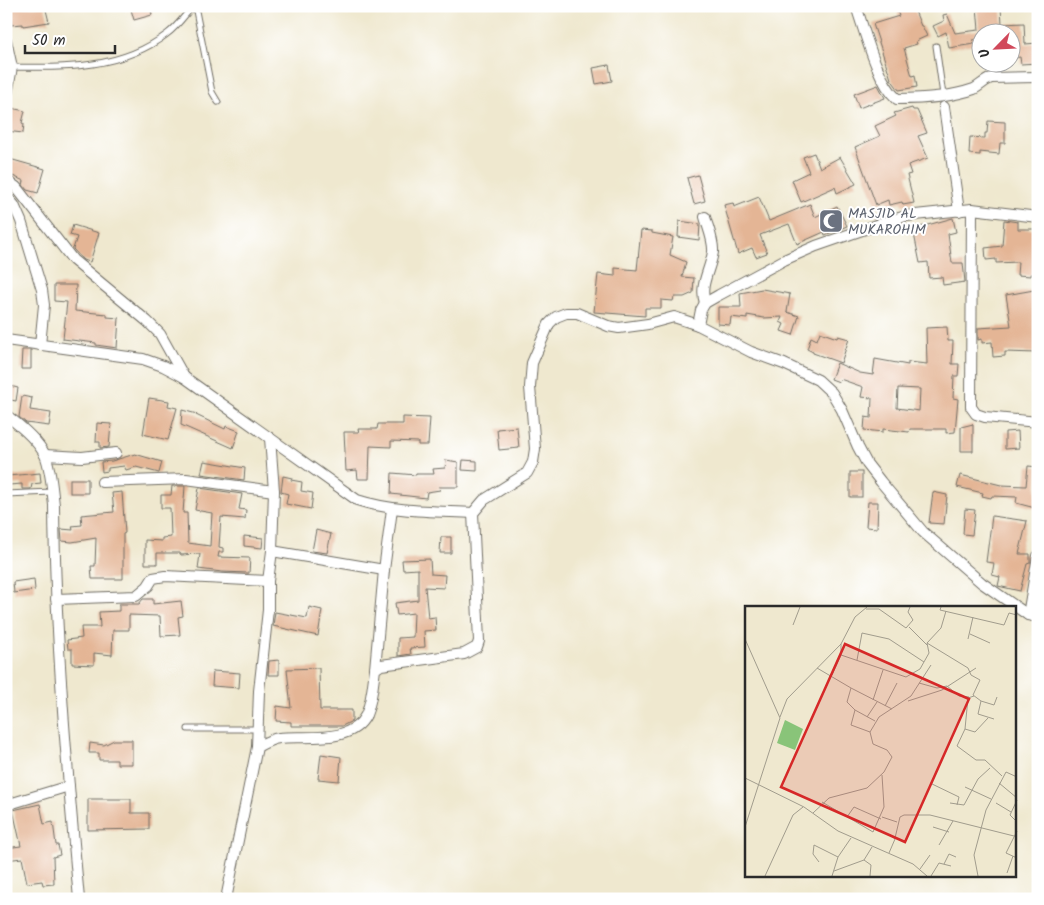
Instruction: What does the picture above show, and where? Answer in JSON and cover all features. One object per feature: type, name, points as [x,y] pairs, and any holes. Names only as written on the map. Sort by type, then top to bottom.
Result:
[{"type":"street","points":[[856,6],[877,65],[893,95],[898,99],[943,95],[972,89],[991,78],[1038,77]]},
{"type":"street","points":[[6,40],[12,67],[6,100]]},
{"type":"street","points":[[944,107],[959,211]]},
{"type":"street","points":[[6,180],[16,187],[73,260],[160,334],[184,377]]},
{"type":"street","points":[[6,196],[14,205],[21,220],[42,290],[44,305],[40,345]]},
{"type":"street","points":[[972,209],[971,407],[976,414],[985,417],[1038,422]]},
{"type":"street","points":[[698,326],[701,310],[705,303],[784,260],[816,246],[888,221],[906,216],[972,209],[1038,217]]},
{"type":"street","points":[[705,217],[713,250],[702,294],[705,303]]},
{"type":"street","points":[[375,669],[387,663],[464,654],[477,647],[479,641],[473,513],[484,500],[527,473],[533,462],[535,449],[530,387],[532,363],[549,324],[556,317],[566,313],[578,313],[608,326],[619,328],[648,324],[674,317],[818,380],[832,394],[842,410],[867,464],[923,532],[982,583],[1033,616],[1038,556]]},
{"type":"street","points":[[6,340],[143,359],[163,366],[184,377],[357,500],[392,509],[473,513]]},
{"type":"street","points":[[6,415],[28,434],[45,455],[54,505],[56,599],[79,899]]},
{"type":"street","points":[[226,899],[257,747],[259,691],[272,551],[274,491],[270,438]]},
{"type":"street","points":[[45,455],[82,457],[116,453]]},
{"type":"street","points":[[102,482],[186,478],[274,491]]},
{"type":"street","points":[[257,747],[278,738],[337,736],[359,724],[365,716],[375,669],[384,570],[392,509]]},
{"type":"street","points":[[272,551],[384,570]]},
{"type":"street","points":[[56,599],[136,596],[148,586],[153,578],[165,576],[268,581]]},
{"type":"street","points":[[6,805],[69,786]]},
{"type":"lane","points":[[12,67],[66,68],[95,65],[120,58],[143,49],[167,34],[194,6]]},
{"type":"lane","points":[[194,6],[212,92],[218,102]]},
{"type":"lane","points":[[936,46],[943,95]]},
{"type":"lane","points":[[6,494],[52,492]]},
{"type":"lane","points":[[188,729],[258,729]]},
{"type":"building","points":[[45,6],[49,22],[23,26],[23,24],[11,25],[10,7]]},
{"type":"building","points":[[130,6],[150,6],[152,15],[134,20]]},
{"type":"building","points":[[895,6],[913,6],[927,36],[916,41],[917,44],[904,48],[912,76],[915,75],[917,87],[899,90],[891,79],[873,24],[899,16]]},
{"type":"building","points":[[977,7],[1001,7],[1002,22],[978,22]]},
{"type":"building","points":[[947,14],[955,33],[972,31],[972,44],[949,48],[946,32],[938,36],[933,26],[944,21],[943,15]]},
{"type":"building","points":[[1022,23],[1024,23],[1025,44],[1038,43],[1038,63],[1022,64]]},
{"type":"building","points":[[609,65],[612,81],[596,84],[593,68]]},
{"type":"building","points":[[878,85],[885,98],[859,108],[854,94]]},
{"type":"building","points":[[11,108],[25,111],[22,123],[24,124],[23,133],[6,131],[6,121],[8,121]]},
{"type":"building","points":[[912,108],[917,110],[927,133],[918,136],[928,158],[908,165],[911,174],[907,175],[914,203],[903,205],[902,202],[889,205],[888,200],[876,205],[855,147],[880,136],[875,126],[896,116],[894,113]]},
{"type":"building","points":[[988,121],[1005,122],[1005,143],[1000,143],[999,154],[980,152],[980,155],[969,154],[970,137],[985,138]]},
{"type":"building","points":[[814,153],[820,168],[840,157],[856,184],[837,193],[835,187],[801,202],[792,180],[809,172],[803,157]]},
{"type":"building","points":[[6,158],[45,169],[38,193],[27,190],[23,185],[24,181],[6,173]]},
{"type":"building","points":[[698,175],[705,201],[694,204],[687,178]]},
{"type":"building","points":[[759,197],[769,221],[810,204],[815,217],[837,206],[847,226],[825,235],[824,232],[797,244],[789,224],[760,235],[767,253],[756,257],[752,248],[738,254],[724,205],[733,203],[734,207]]},
{"type":"building","points":[[953,218],[956,232],[948,234],[952,263],[963,263],[965,282],[943,285],[942,277],[929,278],[928,262],[920,263],[913,229]]},
{"type":"building","points":[[1004,220],[1018,222],[1018,229],[1037,229],[1038,274],[1030,274],[1031,276],[1017,275],[1018,262],[996,263],[996,259],[986,260],[985,248],[1002,246]]},
{"type":"building","points":[[679,221],[700,224],[699,240],[678,237]]},
{"type":"building","points":[[73,225],[99,233],[90,262],[83,260],[73,249],[77,237],[70,235]]},
{"type":"building","points":[[641,230],[673,237],[670,255],[686,262],[682,277],[694,278],[693,293],[684,297],[674,297],[673,301],[661,300],[661,308],[645,308],[645,316],[594,312],[598,274],[615,276],[615,268],[637,270]]},
{"type":"building","points":[[54,285],[76,285],[75,311],[107,314],[107,317],[119,318],[117,348],[63,339],[67,302],[54,301]]},
{"type":"building","points":[[762,289],[790,294],[787,312],[799,316],[793,335],[781,331],[784,324],[780,322],[782,317],[764,318],[747,315],[747,319],[731,317],[730,325],[718,324],[718,307],[741,307],[740,293]]},
{"type":"building","points":[[1034,290],[1038,308],[1037,353],[1005,352],[1005,356],[993,357],[992,342],[982,343],[982,339],[978,340],[978,328],[1011,326],[1006,295]]},
{"type":"building","points":[[947,327],[948,341],[953,341],[952,364],[959,364],[958,376],[954,376],[953,398],[958,399],[955,432],[946,433],[946,429],[910,429],[909,432],[883,429],[883,432],[864,430],[865,417],[871,418],[872,398],[861,397],[863,387],[840,379],[839,382],[831,379],[837,363],[860,373],[873,375],[875,359],[908,365],[908,362],[927,364],[926,328]],"holes":[[[898,388],[920,389],[919,411],[897,408]]]},
{"type":"building","points":[[820,332],[837,338],[838,336],[849,339],[841,363],[807,349],[811,337],[817,340]]},
{"type":"building","points":[[22,350],[31,350],[31,369],[21,369]]},
{"type":"building","points":[[6,385],[18,388],[16,401],[6,399]]},
{"type":"building","points":[[22,396],[32,398],[30,410],[51,413],[49,426],[26,423],[19,417]]},
{"type":"building","points":[[149,398],[169,401],[168,406],[177,408],[168,440],[143,434]]},
{"type":"building","points":[[182,410],[197,414],[225,429],[226,426],[239,431],[233,448],[181,425]]},
{"type":"building","points":[[403,417],[430,418],[428,445],[418,445],[418,442],[391,441],[391,447],[370,446],[369,479],[358,479],[357,470],[346,471],[344,432],[359,432],[358,429],[377,429],[378,424],[403,424]]},
{"type":"building","points":[[97,423],[111,424],[109,447],[100,448],[100,442],[96,442]]},
{"type":"building","points":[[973,424],[973,451],[961,451],[961,427]]},
{"type":"building","points":[[517,427],[519,448],[499,450],[497,429]]},
{"type":"building","points":[[1018,431],[1019,448],[1005,449],[1005,432]]},
{"type":"building","points":[[135,454],[162,462],[159,473],[136,467],[126,470],[124,466],[108,468],[108,471],[102,472],[101,462],[112,461]]},
{"type":"building","points":[[446,460],[458,462],[458,487],[439,487],[440,490],[427,492],[426,498],[391,494],[392,473],[434,474],[433,469],[445,468]]},
{"type":"building","points":[[463,460],[477,461],[477,471],[462,470]]},
{"type":"building","points":[[204,461],[245,468],[244,480],[201,474]]},
{"type":"building","points":[[1028,466],[1038,467],[1035,508],[1016,503],[1017,497],[992,496],[991,498],[982,496],[983,493],[957,487],[960,475],[1001,485],[1026,486]]},
{"type":"building","points":[[850,472],[862,472],[862,497],[850,497]]},
{"type":"building","points":[[40,473],[41,483],[32,484],[31,489],[22,489],[22,484],[9,485],[8,476]]},
{"type":"building","points":[[283,476],[302,482],[301,491],[313,493],[311,509],[286,504],[288,494],[281,492]]},
{"type":"building","points":[[70,479],[88,479],[88,493],[70,493]]},
{"type":"building","points":[[172,486],[185,486],[183,513],[187,513],[188,543],[210,546],[212,513],[195,510],[199,488],[242,494],[239,509],[246,510],[245,519],[221,517],[219,547],[223,548],[223,552],[219,552],[218,557],[250,558],[249,573],[198,569],[200,554],[157,553],[157,564],[145,564],[145,540],[162,541],[162,538],[171,537],[170,508],[161,508],[161,495],[171,495]]},
{"type":"building","points":[[122,492],[125,533],[123,534],[123,579],[92,579],[91,566],[95,566],[96,538],[72,542],[62,541],[61,529],[73,530],[72,526],[82,525],[81,515],[114,512],[112,493]]},
{"type":"building","points":[[933,492],[947,495],[944,524],[929,523]]},
{"type":"building","points":[[868,502],[878,502],[877,528],[866,527]]},
{"type":"building","points":[[965,509],[975,510],[972,535],[963,534]]},
{"type":"building","points":[[992,516],[1027,521],[1019,554],[1030,554],[1030,563],[1027,564],[1020,591],[998,586],[1000,577],[992,575],[994,563],[986,562]]},
{"type":"building","points":[[316,530],[331,534],[327,553],[312,551]]},
{"type":"building","points":[[244,536],[263,538],[262,548],[244,546]]},
{"type":"building","points":[[441,537],[451,537],[451,553],[440,553]]},
{"type":"building","points":[[430,559],[431,574],[445,575],[444,588],[425,587],[428,618],[435,617],[436,630],[424,631],[425,647],[410,648],[411,654],[398,656],[398,638],[413,637],[414,613],[397,615],[395,603],[418,600],[418,569],[403,570],[402,560]]},
{"type":"building","points":[[34,579],[35,590],[14,593],[13,582]]},
{"type":"building","points":[[143,599],[153,599],[153,604],[181,601],[183,616],[178,617],[180,635],[161,636],[160,616],[129,615],[129,630],[113,630],[112,655],[94,653],[94,665],[72,664],[72,649],[68,649],[67,640],[82,638],[81,627],[100,627],[99,612],[119,611],[119,604],[139,604]]},
{"type":"building","points":[[309,607],[322,610],[318,636],[273,626],[275,612],[307,618]]},
{"type":"building","points":[[279,660],[279,675],[268,675],[269,661]]},
{"type":"building","points":[[319,668],[320,710],[352,710],[352,721],[342,726],[291,726],[291,722],[276,721],[277,706],[291,708],[287,669]]},
{"type":"building","points":[[213,671],[240,673],[239,688],[212,686]]},
{"type":"building","points":[[114,740],[132,740],[132,764],[117,764],[117,760],[99,760],[99,753],[89,753],[90,743],[104,745]]},
{"type":"building","points":[[321,754],[341,757],[339,781],[318,779]]},
{"type":"building","points":[[88,799],[131,799],[131,813],[149,813],[149,829],[88,830]]},
{"type":"building","points":[[40,804],[44,824],[53,822],[56,845],[58,845],[60,855],[53,857],[54,884],[43,885],[42,881],[27,883],[22,858],[6,860],[6,848],[21,846],[13,810]]},
{"type":"place","name":"MASJID AL MUKAROHIM","points":[[831,221]]}]
